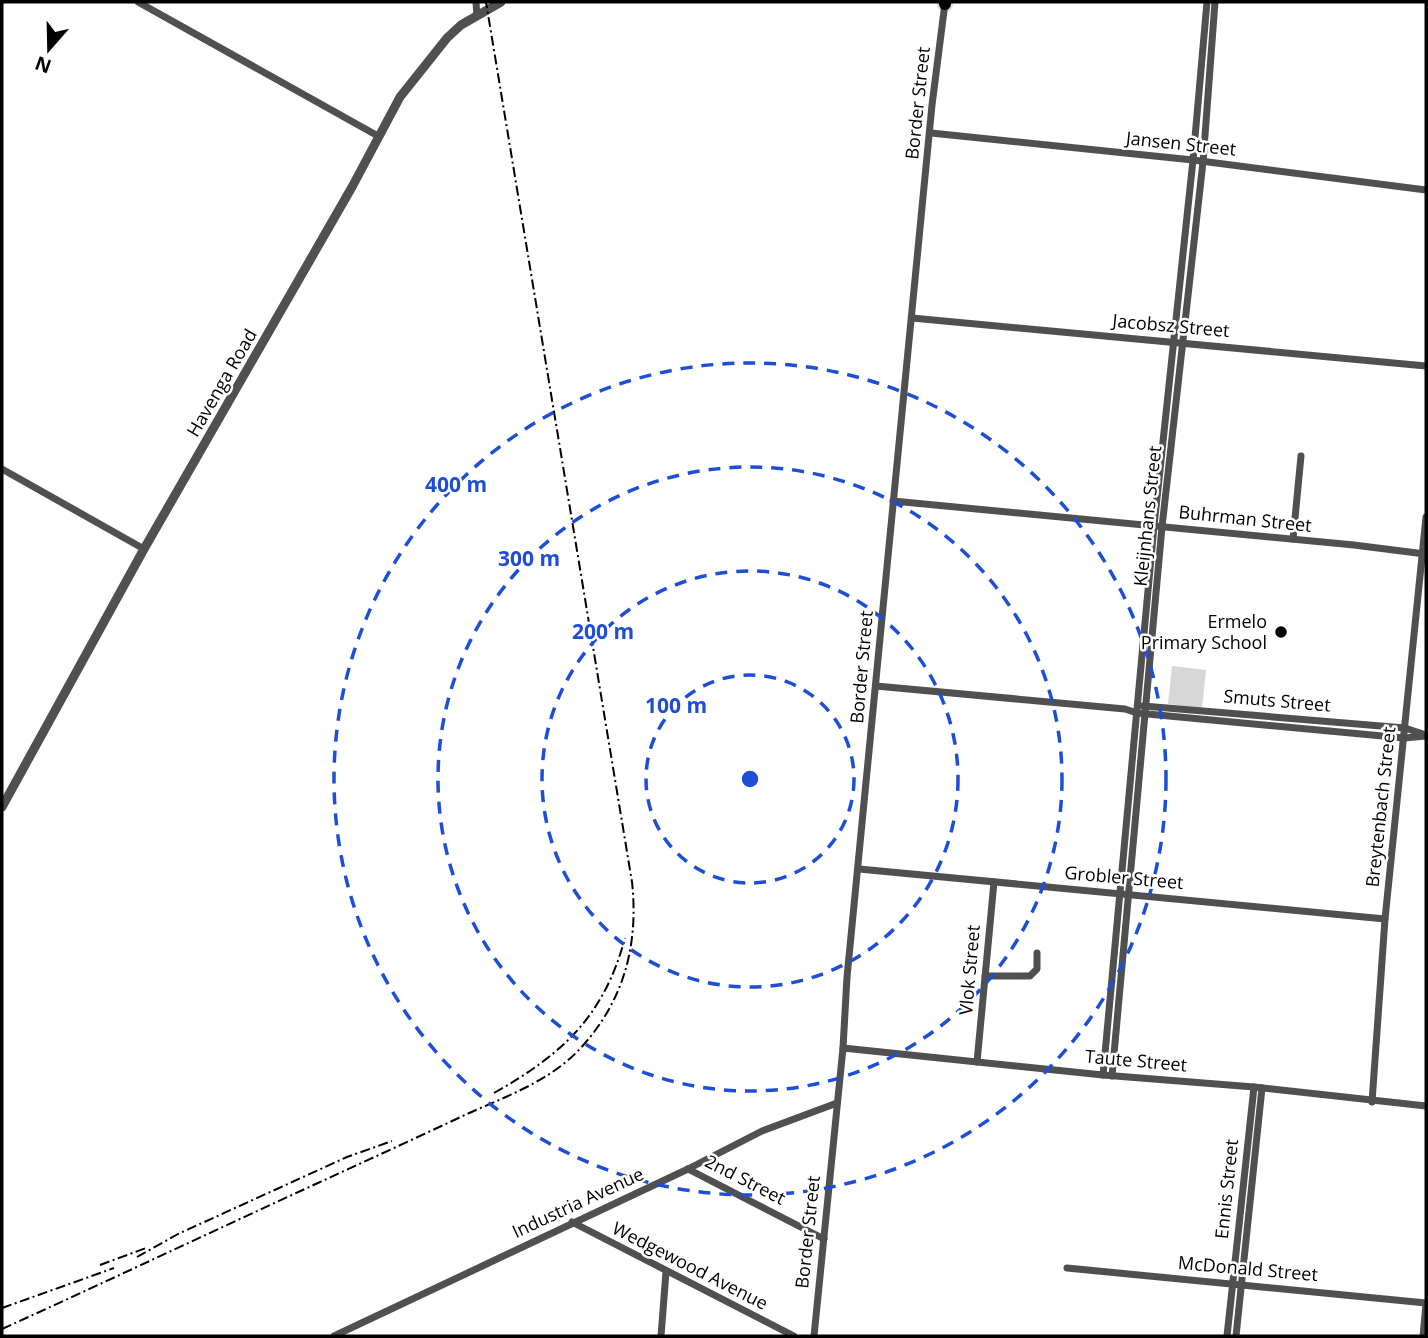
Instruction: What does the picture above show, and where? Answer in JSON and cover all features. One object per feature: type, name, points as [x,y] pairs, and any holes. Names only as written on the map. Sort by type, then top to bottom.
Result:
[{"type":"street","points":[[138,2],[378,136]]},
{"type":"street","points":[[475,2],[477,16]]},
{"type":"street","name":"Havenga Road","points":[[2,807],[144,549],[352,187],[400,97],[437,48],[461,25],[501,2]]},
{"type":"street","name":"Border Street","points":[[814,1336],[893,501],[945,2]]},
{"type":"street","name":"Kleijnhans Street","points":[[1103,1075],[1124,894],[1207,2]]},
{"type":"street","name":"Kleijnhans Street","points":[[1158,526],[1183,343],[1203,162],[1215,2]]},
{"type":"street","name":"Jansen Street","points":[[931,133],[1193,160],[1426,190]]},
{"type":"street","name":"Jacobsz Street","points":[[912,318],[1426,366]]},
{"type":"street","points":[[1293,539],[1301,456]]},
{"type":"street","points":[[2,469],[144,549]]},
{"type":"street","name":"Buhrman Street","points":[[893,501],[1424,554]]},
{"type":"street","name":"Breytenbach Street","points":[[1372,1101],[1385,919],[1426,517]]},
{"type":"street","name":"Smuts Street","points":[[876,687],[1125,709],[1405,728],[1426,735]]},
{"type":"street","name":"Smuts Street","points":[[1141,710],[1404,738],[1426,735]]},
{"type":"street","name":"Grobler Street","points":[[859,869],[1385,919]]},
{"type":"street","name":"Vlok Street","points":[[976,1062],[993,882]]},
{"type":"street","name":"Kleijnhans Street","points":[[1112,1076],[1124,894]]},
{"type":"street","points":[[985,976],[1030,976],[1037,969],[1037,953]]},
{"type":"street","name":"Taute Street","points":[[843,1048],[1112,1076],[1258,1087],[1426,1107]]},
{"type":"street","name":"Ennis Street","points":[[1227,1336],[1237,1283],[1258,1087]]},
{"type":"street","name":"Industria Avenue","points":[[334,1336],[688,1169],[762,1131],[837,1103]]},
{"type":"street","name":"2nd Street","points":[[688,1169],[824,1239]]},
{"type":"street","name":"Wedgewood Avenue","points":[[572,1222],[794,1336]]},
{"type":"street","name":"McDonald Street","points":[[1068,1268],[1426,1303]]},
{"type":"street","points":[[661,1336],[666,1272]]},
{"type":"street","name":"Ennis Street","points":[[1236,1336],[1237,1283]]},
{"type":"street","points":[[1423,1336],[1426,1303]]},
{"type":"shaded area","points":[[1172,666],[1206,670],[1202,708],[1168,704]]},
{"type":"railway","points":[[2,1329],[539,1080],[565,1063],[593,1034],[606,1014],[624,973],[633,929],[632,882],[486,2]]},
{"type":"railway","points":[[494,1093],[541,1063],[578,1030],[605,990],[625,938]]},
{"type":"railway","points":[[137,1257],[178,1234],[347,1157],[392,1141]]},
{"type":"railway","points":[[100,1265],[146,1248]]},
{"type":"railway","points":[[2,1308],[114,1268]]},
{"type":"place","name":"Ermelo Primary School","points":[[1281,632]]}]
